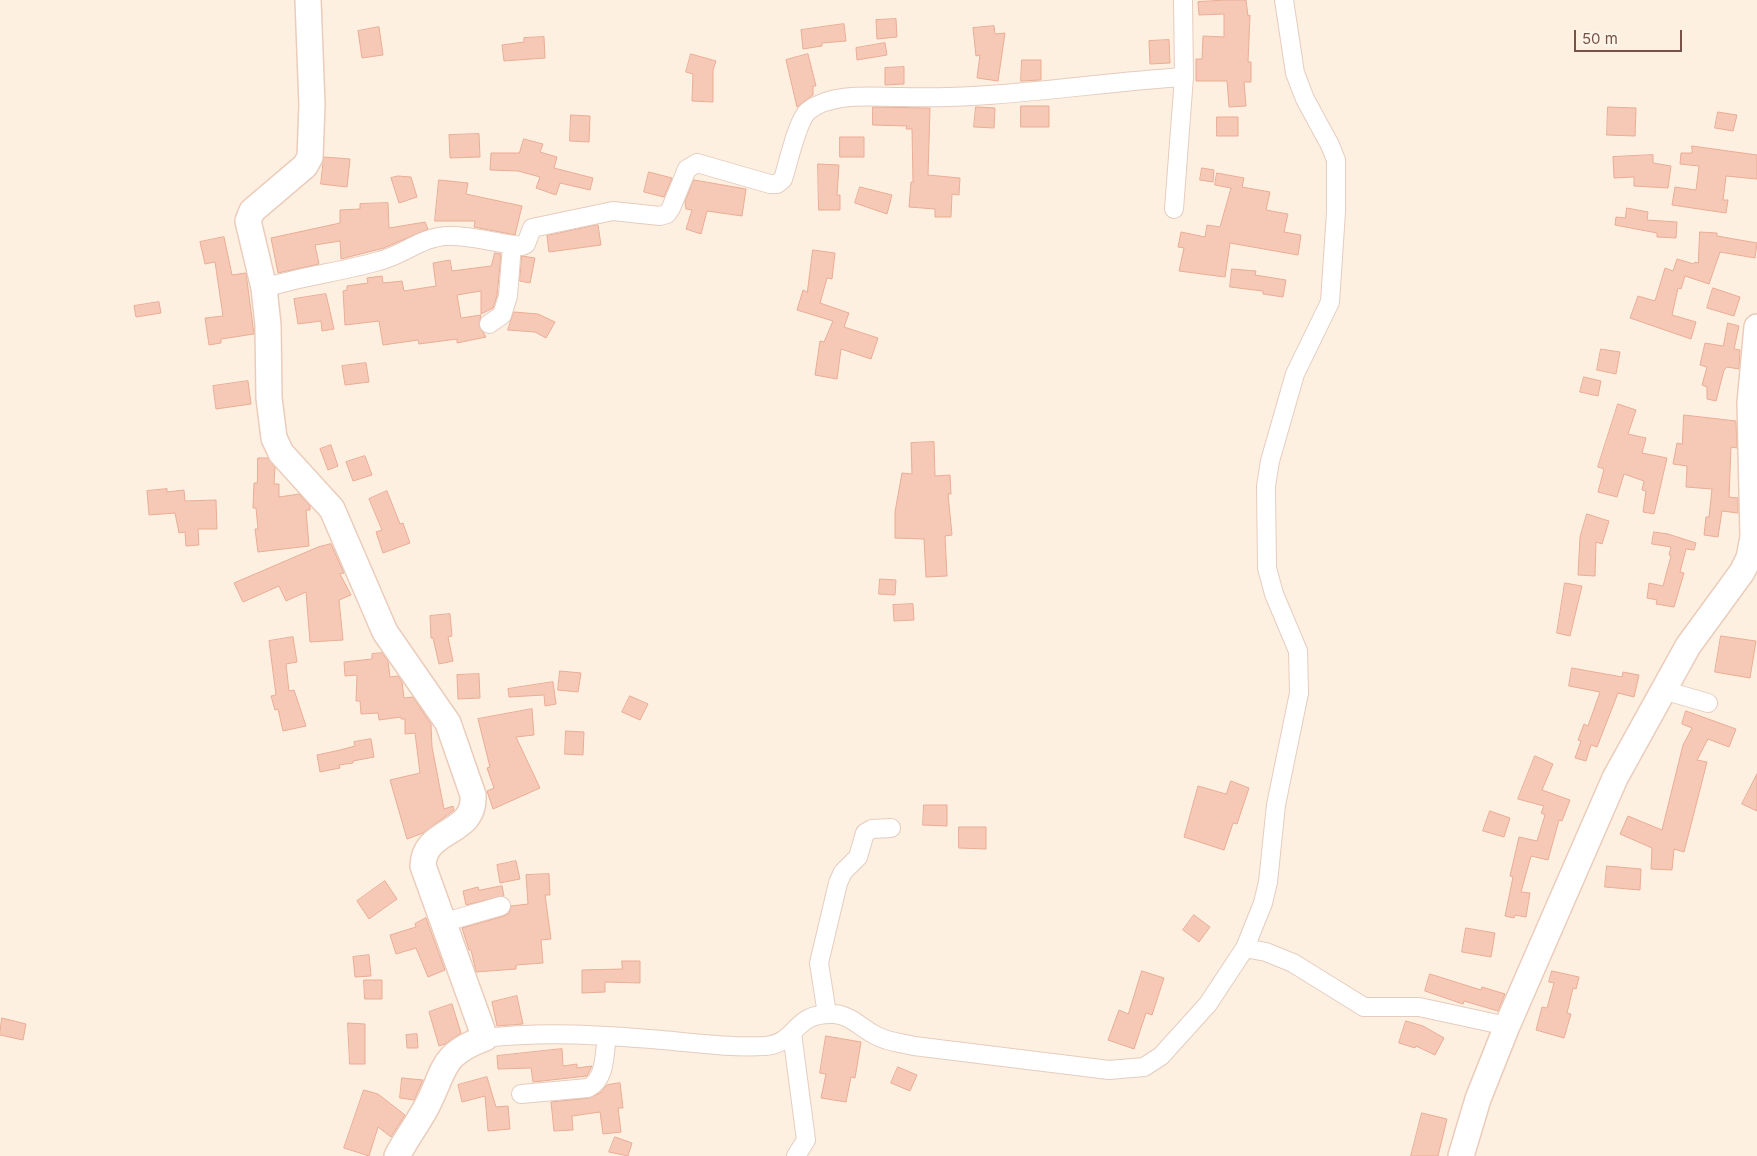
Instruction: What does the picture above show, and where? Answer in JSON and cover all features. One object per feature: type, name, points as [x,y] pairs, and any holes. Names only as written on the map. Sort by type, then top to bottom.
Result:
[{"type":"street","points":[[308,0],[312,105],[310,157],[305,166],[252,211],[248,220],[264,288],[268,324],[271,422],[277,448],[332,509],[347,541],[376,615],[385,632],[442,711],[467,772],[474,795],[471,813],[464,822],[434,842],[425,852],[423,859],[427,880],[445,922],[484,1038]]},
{"type":"street","points":[[1174,209],[1184,77],[1183,0]]},
{"type":"street","points":[[397,1156],[428,1104],[441,1071],[447,1062],[461,1050],[484,1038],[535,1033],[607,1036],[728,1046],[763,1046],[783,1042],[803,1020],[827,1014],[846,1017],[884,1040],[914,1046],[1109,1070],[1130,1070],[1150,1065],[1174,1042],[1208,1004],[1245,948],[1263,903],[1268,882],[1276,804],[1300,693],[1298,651],[1274,594],[1267,568],[1266,486],[1270,462],[1295,374],[1330,302],[1336,212],[1336,160],[1330,144],[1305,99],[1295,73],[1284,0]]},
{"type":"street","points":[[264,288],[310,275],[378,262],[425,240],[446,236],[522,246],[526,244],[532,228],[585,216],[613,211],[660,216],[667,214],[687,168],[697,163],[770,184],[778,184],[783,179],[804,116],[813,109],[842,98],[991,96],[1184,77]]},
{"type":"street","points":[[489,324],[502,315],[508,296],[512,245]]},
{"type":"street","points":[[1461,1156],[1478,1100],[1507,1026],[1615,778],[1688,646],[1729,592],[1749,558],[1753,538],[1750,403],[1757,326]]},
{"type":"street","points":[[1663,690],[1708,703]]},
{"type":"street","points":[[827,1014],[819,963],[838,883],[844,872],[858,857],[865,833],[872,829],[891,828]]},
{"type":"street","points":[[445,922],[501,906]]},
{"type":"street","points":[[1245,948],[1282,958],[1364,1007],[1420,1007],[1507,1026]]},
{"type":"street","points":[[792,1033],[806,1140],[796,1156]]},
{"type":"street","points":[[521,1094],[588,1088],[598,1084],[607,1036]]},
{"type":"building","points":[[1246,0],[1248,16],[1250,15],[1248,62],[1251,62],[1251,82],[1244,82],[1246,106],[1229,107],[1227,81],[1196,81],[1196,59],[1202,59],[1203,36],[1224,37],[1224,14],[1199,15],[1198,2]]},
{"type":"building","points":[[896,19],[897,37],[877,39],[876,20]]},
{"type":"building","points":[[844,24],[846,41],[822,43],[822,46],[803,49],[801,30]]},
{"type":"building","points":[[994,26],[995,34],[1005,33],[998,81],[977,78],[980,55],[976,56],[973,28]]},
{"type":"building","points":[[379,27],[383,55],[362,58],[358,31]]},
{"type":"building","points":[[544,37],[545,58],[504,61],[502,45],[524,42],[524,38]]},
{"type":"building","points":[[1169,40],[1170,63],[1150,64],[1149,41]]},
{"type":"building","points":[[885,43],[887,55],[857,60],[856,48]]},
{"type":"building","points":[[691,54],[716,61],[713,70],[713,102],[692,101],[693,74],[686,72]]},
{"type":"building","points":[[808,54],[816,86],[813,86],[813,95],[797,107],[786,60]]},
{"type":"building","points":[[1022,60],[1041,60],[1041,80],[1021,81]]},
{"type":"building","points":[[904,67],[904,84],[885,85],[885,68]]},
{"type":"building","points":[[1021,106],[1049,106],[1049,127],[1021,127]]},
{"type":"building","points":[[873,107],[930,108],[928,175],[960,178],[959,195],[952,194],[951,217],[935,217],[935,209],[909,207],[911,182],[913,182],[912,129],[906,129],[907,126],[873,125]]},
{"type":"building","points":[[976,107],[995,108],[994,128],[974,127]]},
{"type":"building","points":[[1608,107],[1636,108],[1635,136],[1607,135]]},
{"type":"building","points":[[1718,112],[1737,115],[1733,131],[1715,128]]},
{"type":"building","points":[[571,115],[590,116],[589,142],[570,141]]},
{"type":"building","points":[[1217,117],[1238,117],[1238,136],[1217,136]]},
{"type":"building","points":[[479,134],[480,157],[450,158],[449,135]]},
{"type":"building","points":[[840,137],[864,137],[864,157],[840,157]]},
{"type":"building","points":[[524,139],[543,144],[540,152],[557,157],[554,168],[593,178],[590,190],[560,183],[556,195],[536,188],[540,177],[518,171],[490,170],[491,153],[519,153]]},
{"type":"building","points":[[1692,146],[1757,155],[1757,179],[1726,176],[1723,200],[1728,200],[1726,213],[1672,205],[1675,187],[1696,190],[1699,166],[1680,164],[1681,153],[1692,153]]},
{"type":"building","points":[[1653,155],[1653,163],[1671,166],[1668,188],[1634,186],[1634,177],[1614,178],[1613,157]]},
{"type":"building","points":[[324,157],[350,159],[347,187],[321,184]]},
{"type":"building","points":[[818,164],[839,165],[837,195],[840,195],[840,210],[819,210]]},
{"type":"building","points":[[1202,168],[1214,170],[1213,182],[1200,180]]},
{"type":"building","points":[[649,172],[672,178],[664,197],[644,192]]},
{"type":"building","points":[[1217,173],[1244,178],[1242,187],[1270,192],[1266,210],[1288,214],[1284,232],[1301,235],[1298,255],[1230,243],[1225,277],[1179,271],[1184,248],[1178,247],[1181,232],[1205,237],[1207,225],[1220,227],[1231,188],[1215,185]]},
{"type":"building","points":[[398,176],[411,177],[417,197],[399,203],[391,178]]},
{"type":"building","points":[[439,180],[468,183],[466,194],[522,206],[515,235],[474,227],[475,221],[435,221]]},
{"type":"building","points":[[694,180],[746,189],[742,216],[707,211],[701,234],[686,229],[692,210],[686,209],[685,202]]},
{"type":"building","points":[[860,187],[892,195],[887,214],[855,203]]},
{"type":"building","points":[[388,203],[389,228],[425,222],[428,229],[384,248],[341,259],[340,241],[315,245],[319,264],[278,273],[271,238],[340,223],[340,210],[360,209],[360,204]]},
{"type":"building","points":[[1627,208],[1648,212],[1647,220],[1677,222],[1676,238],[1657,237],[1657,233],[1615,225],[1616,217],[1625,218]]},
{"type":"building","points":[[598,225],[601,245],[549,252],[547,236]]},
{"type":"building","points":[[1700,232],[1717,233],[1717,236],[1757,243],[1755,258],[1720,252],[1709,284],[1685,276],[1681,289],[1678,288],[1672,315],[1696,322],[1691,339],[1630,318],[1638,296],[1655,301],[1665,268],[1673,271],[1677,259],[1694,264],[1695,262],[1698,263]]},
{"type":"building","points":[[224,237],[232,275],[246,273],[254,334],[221,339],[221,343],[209,345],[205,318],[223,316],[215,262],[205,264],[200,242]]},
{"type":"building","points":[[813,250],[835,253],[832,279],[827,278],[820,303],[849,313],[844,327],[878,338],[871,359],[841,349],[837,379],[815,375],[820,341],[824,342],[833,321],[797,310],[803,290],[807,292]]},
{"type":"building","points":[[495,253],[501,254],[497,296],[493,308],[481,314],[481,291],[457,295],[461,318],[481,315],[479,325],[486,337],[457,343],[457,339],[419,344],[418,340],[383,345],[379,321],[345,325],[343,291],[347,290],[347,286],[368,283],[367,278],[382,276],[383,283],[402,281],[404,291],[436,286],[433,263],[450,260],[452,271],[491,266]]},
{"type":"building","points":[[522,256],[535,258],[530,283],[520,281]]},
{"type":"building","points":[[1232,269],[1256,271],[1255,275],[1286,280],[1283,297],[1263,294],[1263,291],[1230,287]]},
{"type":"building","points":[[1713,288],[1740,297],[1734,316],[1707,308]]},
{"type":"building","points":[[326,294],[334,329],[322,331],[321,321],[298,324],[294,299]]},
{"type":"building","points":[[159,302],[161,313],[136,317],[134,306]]},
{"type":"building","points":[[514,312],[538,314],[555,322],[546,338],[535,332],[508,330]]},
{"type":"building","points":[[1728,323],[1739,326],[1734,349],[1740,350],[1739,369],[1727,367],[1724,370],[1716,401],[1707,399],[1707,387],[1702,385],[1707,367],[1700,365],[1705,343],[1723,346]]},
{"type":"building","points":[[1601,349],[1620,352],[1616,374],[1597,370]]},
{"type":"building","points":[[366,363],[369,382],[345,385],[342,366]]},
{"type":"building","points":[[1584,377],[1601,381],[1598,396],[1580,392]]},
{"type":"building","points":[[248,381],[251,404],[216,409],[213,386]]},
{"type":"building","points":[[1618,404],[1636,410],[1628,434],[1646,438],[1642,453],[1667,458],[1654,514],[1643,512],[1646,491],[1642,490],[1644,481],[1624,474],[1617,497],[1598,492],[1604,469],[1598,467]]},
{"type":"building","points":[[1684,415],[1736,421],[1737,448],[1731,447],[1729,497],[1738,498],[1738,513],[1722,511],[1718,537],[1704,535],[1706,517],[1709,517],[1712,489],[1686,487],[1687,466],[1673,464],[1677,443],[1682,444]]},
{"type":"building","points":[[934,442],[935,476],[950,475],[951,494],[948,494],[952,535],[945,536],[947,576],[926,577],[924,539],[895,538],[895,512],[902,473],[912,474],[911,443]]},
{"type":"building","points":[[331,445],[338,466],[328,470],[320,449]]},
{"type":"building","points":[[365,456],[372,475],[353,481],[346,462]]},
{"type":"building","points":[[258,458],[268,458],[275,467],[274,484],[279,484],[279,497],[299,494],[310,506],[310,510],[306,510],[309,546],[258,552],[255,529],[258,529],[256,508],[253,508]]},
{"type":"building","points":[[167,489],[167,492],[184,490],[185,501],[216,500],[217,529],[198,529],[199,545],[186,546],[185,532],[179,533],[175,513],[149,515],[147,491]]},
{"type":"building","points":[[387,491],[400,524],[403,523],[410,543],[383,553],[376,532],[382,530],[369,499]]},
{"type":"building","points":[[1587,514],[1609,521],[1602,544],[1596,542],[1595,576],[1578,575],[1580,537]]},
{"type":"building","points":[[1654,532],[1668,534],[1696,543],[1694,550],[1686,549],[1680,572],[1684,573],[1674,607],[1656,604],[1657,600],[1647,598],[1649,583],[1663,586],[1671,556],[1669,555],[1671,547],[1652,544]]},
{"type":"building","points":[[331,544],[344,573],[340,574],[351,595],[339,600],[343,640],[310,642],[306,592],[286,601],[279,586],[243,602],[234,583],[318,547]]},
{"type":"building","points":[[880,579],[896,580],[895,595],[879,594]]},
{"type":"building","points":[[1565,583],[1582,586],[1570,636],[1557,633]]},
{"type":"building","points":[[913,604],[914,620],[894,621],[893,605]]},
{"type":"building","points":[[450,614],[452,636],[448,637],[453,661],[439,664],[433,638],[431,638],[430,616]]},
{"type":"building","points":[[1721,636],[1756,641],[1750,678],[1715,672]]},
{"type":"building","points":[[293,637],[297,662],[286,664],[289,691],[294,690],[306,726],[283,731],[278,709],[275,710],[271,696],[276,695],[269,641]]},
{"type":"building","points":[[382,653],[388,661],[390,677],[398,676],[402,682],[404,698],[413,697],[431,724],[432,747],[444,809],[453,806],[454,810],[423,833],[407,839],[390,780],[420,773],[415,733],[405,734],[405,719],[401,719],[401,717],[379,720],[378,713],[361,714],[360,701],[356,701],[357,675],[345,676],[344,662],[372,659],[372,654]]},
{"type":"building","points":[[1572,668],[1622,677],[1623,672],[1639,675],[1634,697],[1618,693],[1597,747],[1591,745],[1586,761],[1575,758],[1581,741],[1578,740],[1584,724],[1588,726],[1600,692],[1569,686]]},
{"type":"building","points":[[560,671],[581,673],[578,692],[558,690]]},
{"type":"building","points":[[479,674],[480,698],[458,699],[457,675]]},
{"type":"building","points":[[553,682],[556,704],[545,706],[544,695],[509,697],[508,689]]},
{"type":"building","points":[[630,696],[648,704],[640,720],[622,712]]},
{"type":"building","points":[[532,709],[534,735],[516,737],[540,788],[493,809],[487,791],[494,788],[487,768],[490,767],[478,719]]},
{"type":"building","points":[[1686,711],[1736,729],[1729,747],[1708,739],[1697,760],[1707,762],[1684,852],[1674,849],[1672,870],[1651,869],[1652,848],[1620,834],[1628,816],[1662,830],[1683,745],[1692,728],[1682,724]]},
{"type":"building","points":[[566,731],[584,732],[583,755],[565,754]]},
{"type":"building","points":[[371,739],[374,757],[353,761],[353,763],[339,765],[340,768],[320,772],[317,755],[355,746],[354,742]]},
{"type":"building","points":[[1535,756],[1553,764],[1542,790],[1570,800],[1562,821],[1559,820],[1548,860],[1531,856],[1521,892],[1530,893],[1526,917],[1515,915],[1514,918],[1505,916],[1513,877],[1510,876],[1519,837],[1537,841],[1545,815],[1541,813],[1544,806],[1518,799]]},
{"type":"building","points":[[1757,774],[1757,811],[1742,804]]},
{"type":"building","points":[[1231,781],[1249,788],[1237,824],[1233,823],[1224,850],[1184,837],[1198,786],[1226,794]]},
{"type":"building","points":[[924,805],[947,805],[947,826],[923,825]]},
{"type":"building","points":[[1490,811],[1510,818],[1504,837],[1483,831]]},
{"type":"building","points":[[959,827],[986,827],[986,849],[959,848]]},
{"type":"building","points":[[516,861],[520,879],[500,883],[497,865]]},
{"type":"building","points":[[1607,866],[1641,869],[1640,890],[1605,887]]},
{"type":"building","points":[[549,874],[550,895],[545,895],[551,939],[541,940],[543,963],[516,965],[516,969],[476,972],[471,950],[469,950],[462,928],[504,916],[509,913],[511,906],[528,904],[526,875]]},
{"type":"building","points":[[385,881],[397,899],[369,919],[357,901]]},
{"type":"building","points":[[502,886],[504,896],[466,905],[463,891],[478,887],[479,890]]},
{"type":"building","points":[[1194,915],[1210,927],[1199,942],[1183,930]]},
{"type":"building","points":[[426,918],[445,970],[428,977],[416,948],[396,954],[390,935],[416,927],[415,924]]},
{"type":"building","points":[[1466,928],[1495,933],[1491,957],[1462,952]]},
{"type":"building","points":[[369,955],[371,976],[355,977],[353,957]]},
{"type":"building","points":[[622,961],[640,961],[640,983],[605,982],[605,992],[582,993],[582,970],[622,969]]},
{"type":"building","points":[[1142,971],[1164,978],[1152,1015],[1146,1013],[1134,1049],[1108,1040],[1119,1010],[1128,1014]]},
{"type":"building","points":[[1552,971],[1579,977],[1576,989],[1573,988],[1567,1013],[1571,1014],[1564,1038],[1536,1030],[1542,1007],[1547,1008],[1554,983],[1549,982]]},
{"type":"building","points":[[1430,974],[1481,990],[1482,987],[1505,994],[1498,1011],[1464,1001],[1463,1004],[1425,991]]},
{"type":"building","points":[[364,980],[382,980],[382,999],[365,999]]},
{"type":"building","points":[[517,996],[523,1024],[497,1026],[492,1002]]},
{"type":"building","points":[[452,1004],[461,1033],[439,1046],[429,1012]]},
{"type":"building","points":[[2,1018],[26,1024],[23,1040],[0,1035]]},
{"type":"building","points":[[1406,1021],[1423,1026],[1444,1038],[1435,1055],[1416,1046],[1415,1048],[1399,1043]]},
{"type":"building","points":[[348,1023],[365,1024],[365,1064],[350,1064]]},
{"type":"building","points":[[417,1034],[418,1048],[407,1048],[406,1035]]},
{"type":"building","points":[[826,1036],[861,1042],[855,1078],[851,1077],[846,1102],[821,1098],[826,1074],[820,1073]]},
{"type":"building","points":[[562,1049],[563,1066],[577,1064],[577,1068],[592,1066],[587,1076],[533,1082],[531,1068],[498,1069],[497,1056]]},
{"type":"building","points":[[898,1067],[917,1075],[910,1091],[891,1083]]},
{"type":"building","points":[[487,1077],[496,1107],[508,1106],[510,1129],[488,1131],[485,1096],[462,1102],[458,1085]]},
{"type":"building","points":[[402,1078],[423,1080],[414,1100],[400,1098]]},
{"type":"building","points":[[620,1083],[623,1108],[618,1108],[621,1132],[603,1134],[600,1112],[572,1116],[573,1130],[554,1131],[551,1102],[589,1098],[600,1093],[607,1085]]},
{"type":"building","points":[[364,1090],[378,1094],[405,1115],[391,1137],[378,1127],[369,1156],[344,1148]]},
{"type":"building","points":[[1422,1113],[1447,1119],[1438,1156],[1411,1156]]},
{"type":"building","points":[[615,1137],[632,1143],[628,1156],[609,1152]]}]
